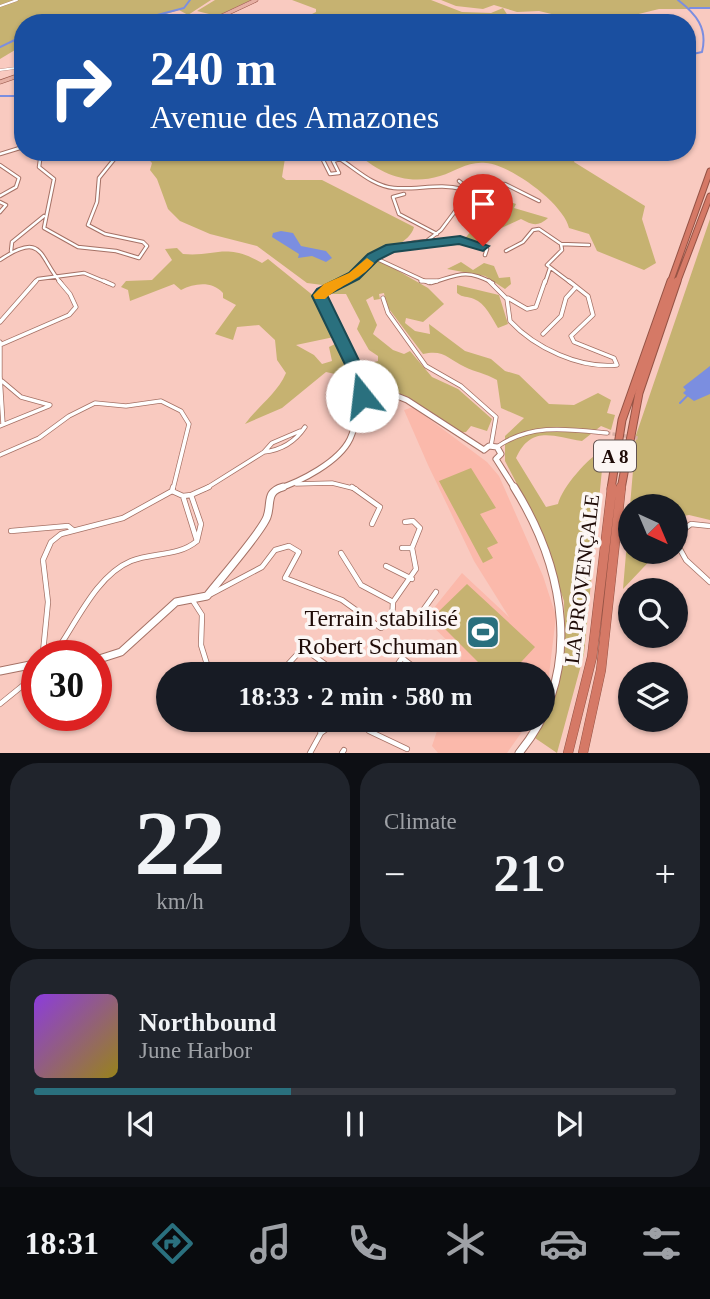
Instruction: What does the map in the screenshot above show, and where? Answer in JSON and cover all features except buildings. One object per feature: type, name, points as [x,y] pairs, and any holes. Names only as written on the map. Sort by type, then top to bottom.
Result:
[{"type":"highway","name":"LA PROVENÇALE","points":[[568,753],[593,645],[609,503],[622,420],[710,171]]},
{"type":"highway","name":"LA PROVENÇALE","points":[[583,753],[592,724],[610,619],[620,504],[632,422],[710,196]]},
{"type":"main road","points":[[226,14],[256,0]]},
{"type":"street","points":[[0,6],[17,0]]},
{"type":"street","points":[[40,161],[39,167],[54,178],[52,199],[45,215],[44,228],[72,246],[139,258],[147,246],[143,242],[105,234],[88,225],[97,202],[99,178],[113,161]]},
{"type":"street","points":[[324,161],[330,174],[339,173],[333,162],[335,161]]},
{"type":"street","points":[[342,161],[365,179],[394,188],[451,186],[461,189],[465,195],[460,205],[437,234],[427,242]]},
{"type":"street","points":[[0,165],[19,178],[16,187],[0,199],[6,205],[0,212]]},
{"type":"street","points":[[460,181],[466,186],[461,189]]},
{"type":"street","points":[[460,205],[469,208],[482,226],[490,228],[496,222],[483,192],[486,185],[505,184],[539,201]]},
{"type":"street","points":[[404,194],[393,197],[399,214],[437,234]]},
{"type":"street","points":[[11,251],[12,242],[45,215]]},
{"type":"street","points":[[506,251],[523,242],[533,230],[539,229],[561,244],[589,245]]},
{"type":"street","points":[[294,484],[335,456],[349,441],[362,396],[363,385],[320,296],[329,287],[354,276],[373,257],[398,246],[465,240],[487,249],[485,255]]},
{"type":"street","points":[[373,257],[426,283],[440,281],[453,274],[488,280],[502,289],[512,309],[510,321],[530,340],[604,366],[614,366],[617,362],[574,342],[573,332],[593,315],[588,296],[547,265],[562,250],[561,244]]},
{"type":"street","points":[[0,260],[11,251],[38,249],[44,252],[55,276],[75,299],[76,307],[69,315],[0,344],[2,425],[31,416],[50,405],[21,397],[1,378]]},
{"type":"street","points":[[508,298],[527,309],[536,307],[550,268]]},
{"type":"street","points":[[0,322],[29,286],[38,279],[84,273],[113,285]]},
{"type":"street","points":[[543,334],[561,316],[566,298],[576,287]]},
{"type":"street","points":[[383,298],[388,313],[426,366],[439,377],[461,386],[496,417],[497,423],[491,433],[494,446],[501,454],[496,459]]},
{"type":"street","points":[[362,396],[397,396],[407,400],[466,441],[484,450],[488,458],[496,459]]},
{"type":"street","points":[[0,455],[39,438],[85,406],[104,402],[126,406],[161,401],[181,411],[189,424],[172,491],[115,521],[73,530],[56,537],[44,553],[48,602],[42,640]]},
{"type":"street","points":[[484,450],[513,436],[539,428],[607,433]]},
{"type":"street","points":[[172,491],[183,496],[191,495],[218,483],[264,452],[274,451],[296,440],[302,429]]},
{"type":"street","points":[[496,459],[542,547],[562,614],[551,696],[540,726],[519,753]]},
{"type":"street","points":[[206,596],[267,517],[269,497],[275,489],[294,484],[339,482],[354,486],[369,494],[380,508],[372,524]]},
{"type":"street","points":[[65,640],[110,577],[122,566],[141,556],[180,551],[197,541],[202,527],[191,495]]},
{"type":"street","points":[[183,496],[197,541]]},
{"type":"street","points":[[392,621],[393,602],[412,579],[416,569],[412,548],[420,528],[413,521],[405,523]]},
{"type":"street","points":[[688,524],[710,526]]},
{"type":"street","points":[[11,531],[68,526],[73,530]]},
{"type":"street","points":[[112,655],[121,652],[176,602],[206,596],[262,567],[275,550],[289,546],[299,552],[285,578],[342,600],[381,628],[392,621],[411,627],[436,592]]},
{"type":"street","points":[[402,548],[412,548]]},
{"type":"street","points":[[341,553],[361,585],[393,602]]},
{"type":"street","points":[[688,564],[710,582]]},
{"type":"street","points":[[386,566],[412,579]]},
{"type":"street","points":[[191,600],[198,605],[202,615],[201,645],[206,662]]},
{"type":"street","points":[[290,662],[303,648],[321,662]]},
{"type":"street","points":[[0,671],[21,667]]},
{"type":"street","points":[[0,704],[21,681]]},
{"type":"street","points":[[371,732],[408,749]]},
{"type":"street","points":[[310,753],[321,733]]},
{"type":"shaded area","points":[[0,0],[211,0],[190,14],[179,10],[165,14],[14,14],[14,51],[0,59]]},
{"type":"shaded area","points":[[215,0],[251,0],[221,14],[197,11]]},
{"type":"shaded area","points":[[292,0],[431,0],[462,12],[491,13],[503,8],[507,14],[312,14],[316,9]]},
{"type":"shaded area","points":[[441,0],[710,0],[710,9],[659,9],[639,14],[552,14],[539,11],[517,12],[494,5],[483,9],[456,6]]},
{"type":"shaded area","points":[[150,161],[285,161],[282,177],[286,180],[322,180],[414,227],[403,242],[372,256],[428,288],[444,304],[423,322],[406,318],[405,323],[415,331],[430,334],[429,324],[465,351],[491,359],[505,371],[519,375],[549,404],[574,405],[598,393],[611,400],[607,413],[615,415],[611,430],[601,426],[582,441],[552,435],[536,437],[528,441],[516,458],[546,507],[558,504],[577,473],[604,449],[584,654],[557,753],[535,738],[538,732],[555,732],[555,692],[565,648],[564,601],[536,521],[505,461],[505,436],[524,418],[501,408],[497,380],[441,354],[423,354],[386,305],[384,293],[379,294],[380,299],[374,300],[373,296],[366,300],[377,325],[373,334],[393,350],[404,354],[410,351],[432,377],[458,389],[492,419],[487,431],[471,426],[466,432],[458,433],[403,395],[368,388],[359,367],[365,365],[370,368],[368,364],[378,361],[378,356],[369,350],[357,329],[360,321],[346,294],[333,294],[329,290],[353,278],[330,286],[307,283],[257,246],[210,234],[180,221],[168,209],[157,179],[150,170]]},
{"type":"shaded area","points":[[366,161],[574,161],[645,206],[642,219],[656,263],[644,270],[597,251],[589,234],[569,228],[565,218],[547,197],[522,178],[497,165],[473,163],[440,176],[417,180],[395,176]]},
{"type":"shaded area","points":[[487,194],[516,204],[514,208],[548,218],[535,224],[521,219],[495,231],[476,247],[461,243],[479,222],[472,210],[491,207],[494,203]]},
{"type":"shaded area","points":[[710,219],[710,520],[689,515],[688,494],[631,494],[636,435]]},
{"type":"shaded area","points":[[177,248],[183,254],[230,252],[262,263],[268,259],[315,297],[334,337],[296,345],[314,355],[322,364],[332,361],[329,347],[337,343],[358,387],[356,399],[335,387],[335,374],[326,372],[282,408],[245,424],[278,387],[286,373],[277,360],[275,340],[259,325],[237,327],[233,340],[215,334],[236,305],[223,298],[223,293],[214,286],[198,285],[181,290],[174,284],[130,301],[128,290],[121,287],[126,281],[152,280],[172,260],[165,249]]},
{"type":"shaded area","points":[[461,262],[473,270],[484,263],[494,266],[499,278],[510,277],[511,284],[505,289],[485,276],[447,269]]},
{"type":"shaded area","points":[[457,285],[499,295],[508,324],[498,328],[482,304],[457,293]]},
{"type":"shaded area","points":[[413,407],[487,462],[499,476],[543,576],[556,616],[551,662],[460,662],[462,655],[425,619],[462,573],[509,617],[474,561],[404,410]]},
{"type":"shaded area","points":[[471,468],[496,508],[480,514],[498,543],[487,548],[493,558],[483,563],[439,481]]},
{"type":"shaded area","points":[[625,564],[647,564],[633,578],[624,578]]},
{"type":"shaded area","name":"Terrain stabilisé Robert Schuman","points":[[467,584],[535,647],[521,662],[478,662],[433,617]]},
{"type":"shaded area","points":[[437,732],[522,732],[507,753],[438,753],[432,746]]},
{"type":"water","points":[[273,233],[293,233],[301,246],[326,251],[332,258],[326,262],[312,256],[298,258],[299,254],[272,237]]},
{"type":"water","points":[[710,366],[710,394],[694,401],[683,393],[686,390],[683,387]]},
{"type":"waterway","points":[[161,14],[184,8],[190,0]]},
{"type":"waterway","points":[[678,0],[693,14]]},
{"type":"waterway","points":[[690,8],[710,8]]},
{"type":"waterway","points":[[696,18],[703,36],[702,52],[696,53]]},
{"type":"waterway","points":[[0,47],[14,40]]},
{"type":"waterway","points":[[0,96],[14,96]]},
{"type":"waterway","points":[[680,403],[688,395]]},
{"type":"tunnel","points":[[607,433],[638,438]]},
{"type":"slow traffic","points":[[320,295],[329,287],[354,276],[367,263]]},
{"type":"place","name":"Terrain stabilisé Robert Schuman","points":[[483,632]]},
{"type":"route","points":[[362,396],[363,385],[320,296],[322,292],[354,276],[369,260],[391,248],[405,244],[460,240],[483,246]]}]
